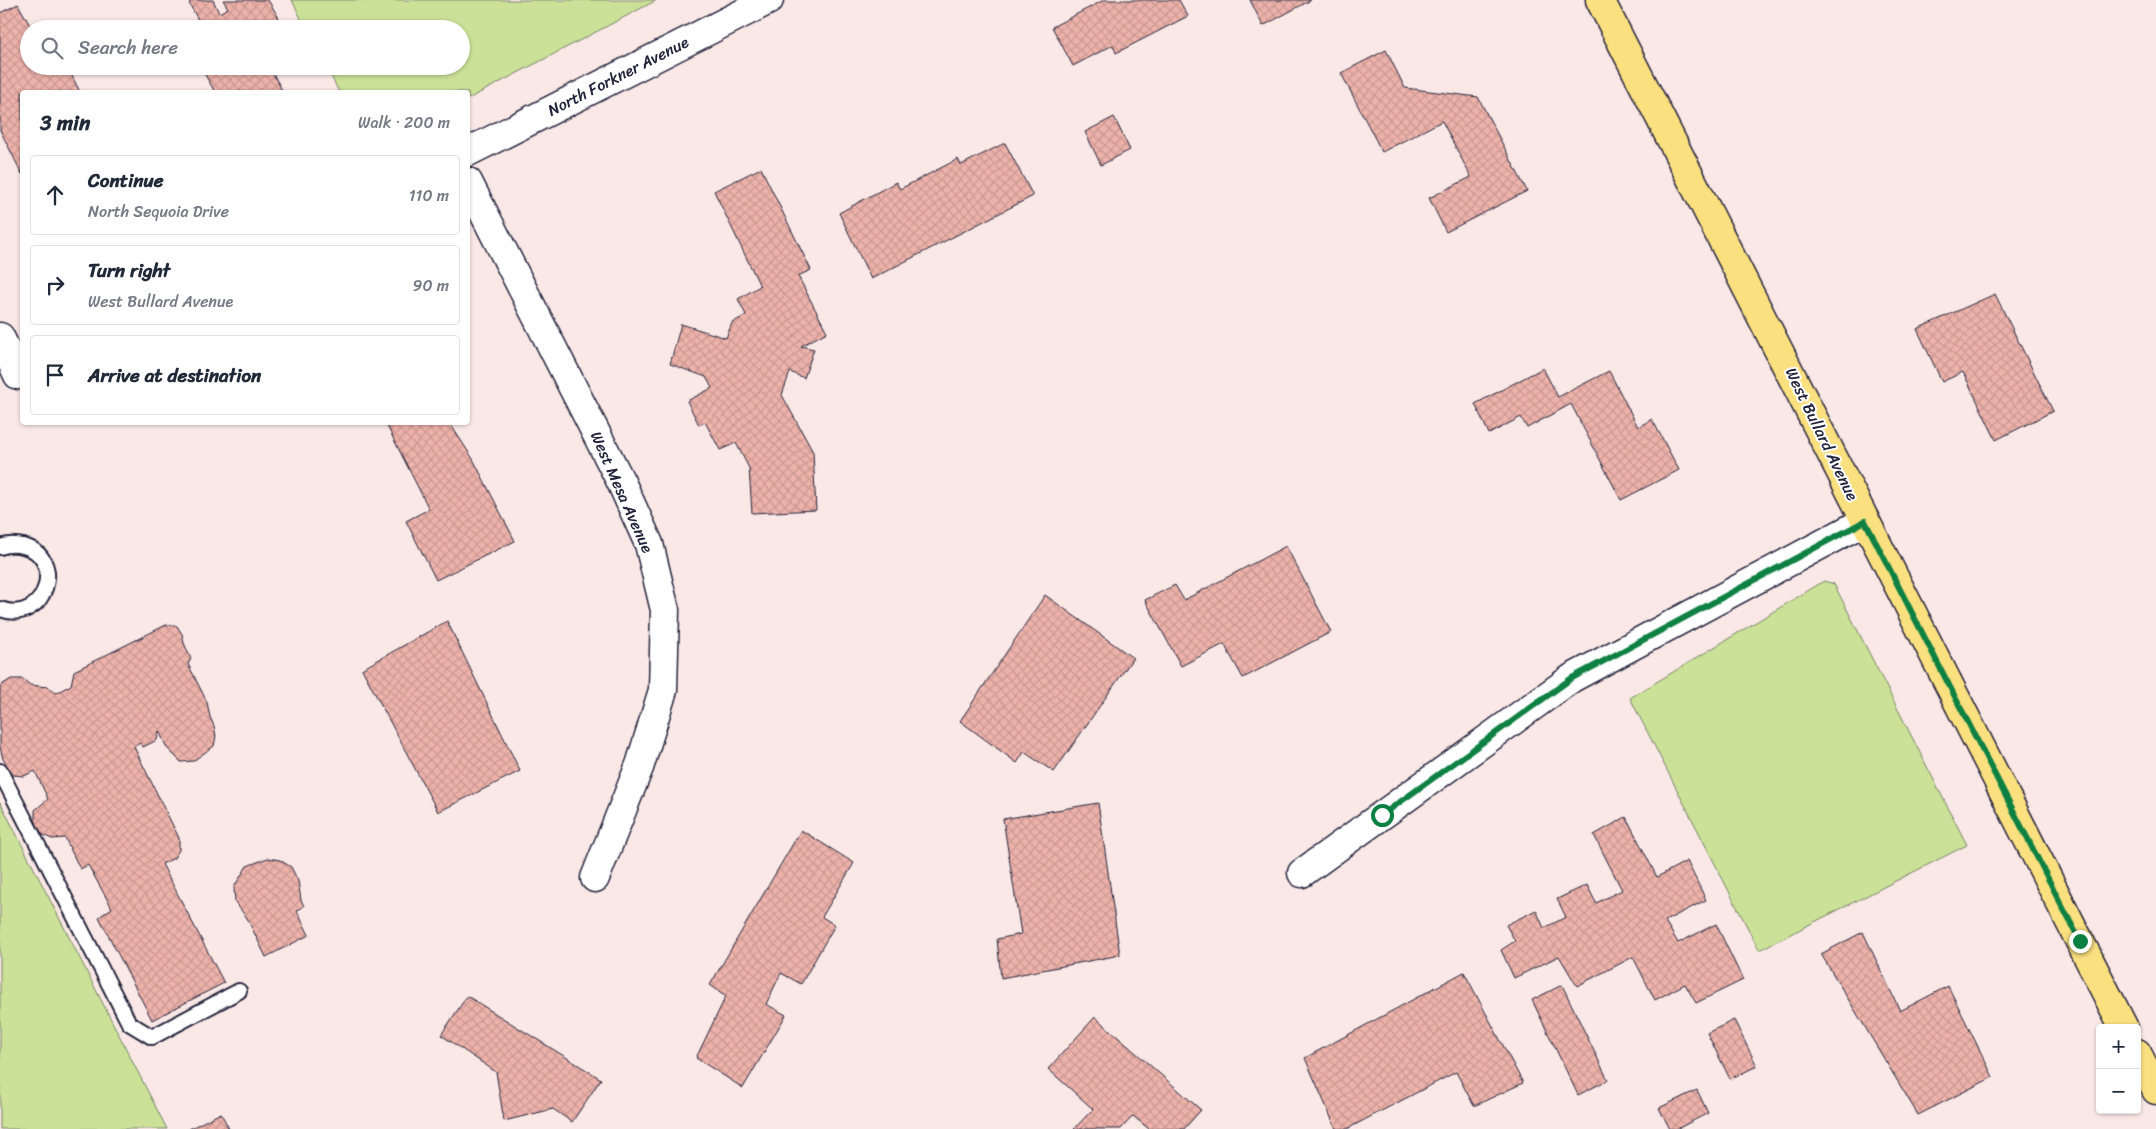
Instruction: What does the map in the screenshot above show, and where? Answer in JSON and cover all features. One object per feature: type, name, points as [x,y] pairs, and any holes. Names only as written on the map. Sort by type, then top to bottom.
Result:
[{"type":"main road","name":"West Bullard Avenue","points":[[1600,0],[2122,1024]]},
{"type":"main road","points":[[2141,1061],[2156,1090]]},
{"type":"street","name":"North Forkner Avenue","points":[[470,151],[769,0]]},
{"type":"street","name":"West Mesa Avenue","points":[[470,186],[621,482],[649,544],[665,610],[662,690],[640,765],[595,878]]},
{"type":"street","points":[[0,338],[14,378]]},
{"type":"street","points":[[1302,872],[1572,678],[1865,521]]},
{"type":"lane","points":[[0,547],[15,544],[27,547],[37,554],[44,563],[47,574],[47,586],[43,596],[27,610],[17,612],[0,610]]},
{"type":"lane","points":[[0,771],[129,1023],[152,1036],[239,991]]},
{"type":"green space","points":[[292,0],[657,0],[470,98],[470,90],[338,90],[330,75],[470,75],[470,20],[302,20]]},
{"type":"green space","points":[[1824,581],[1834,584],[1967,845],[1759,950],[1630,698]]},
{"type":"green space","points":[[0,802],[167,1129],[0,1129]]},
{"type":"building","points":[[194,0],[213,0],[219,13],[228,8],[223,0],[268,0],[279,18],[275,20],[198,20],[189,3]]},
{"type":"building","points":[[1104,0],[1179,0],[1188,16],[1116,53],[1113,45],[1073,66],[1052,27]]},
{"type":"building","points":[[1250,0],[1311,0],[1263,26]]},
{"type":"building","points":[[18,4],[27,20],[20,20],[20,75],[72,75],[79,90],[20,90],[20,170],[0,130],[0,13]]},
{"type":"building","points":[[1386,50],[1405,88],[1478,97],[1527,191],[1446,232],[1429,198],[1471,177],[1442,121],[1382,152],[1341,73]]},
{"type":"building","points":[[205,75],[274,75],[282,90],[214,90]]},
{"type":"building","points":[[1114,117],[1130,150],[1101,165],[1085,132]]},
{"type":"building","points":[[1005,143],[1033,196],[871,279],[839,213],[896,182],[900,189],[958,159],[961,165]]},
{"type":"building","points":[[761,168],[811,270],[798,276],[827,332],[801,346],[814,349],[804,378],[790,372],[782,395],[813,452],[816,510],[752,513],[749,468],[736,443],[720,450],[705,422],[699,425],[687,401],[712,388],[706,377],[670,364],[681,324],[726,338],[732,323],[746,315],[738,299],[760,286],[714,191]]},
{"type":"building","points":[[1995,294],[2053,411],[1996,440],[1963,372],[1942,382],[1917,329]]},
{"type":"building","points":[[1543,368],[1558,397],[1609,371],[1638,427],[1652,419],[1679,470],[1621,500],[1571,404],[1527,428],[1521,417],[1489,434],[1475,404]]},
{"type":"building","points":[[387,425],[451,425],[473,459],[515,541],[436,580],[406,521],[429,509]]},
{"type":"building","points":[[1286,546],[1331,632],[1243,678],[1224,644],[1181,666],[1145,600],[1175,585],[1184,600]]},
{"type":"building","points":[[1045,595],[1133,658],[1054,772],[1024,752],[1017,763],[960,721]]},
{"type":"building","points":[[447,621],[520,771],[438,812],[362,669]]},
{"type":"building","points":[[166,625],[177,626],[182,634],[191,659],[188,664],[207,702],[214,726],[216,736],[214,746],[193,761],[181,762],[167,748],[159,731],[157,740],[143,747],[140,743],[134,747],[179,838],[179,850],[174,858],[162,864],[224,983],[152,1020],[99,917],[112,908],[88,865],[80,869],[65,838],[52,839],[43,835],[38,828],[35,810],[48,799],[35,771],[24,776],[13,775],[3,759],[0,747],[0,686],[11,679],[23,679],[30,685],[48,687],[56,693],[71,685],[74,671]]},
{"type":"building","points":[[1098,803],[1120,955],[1001,978],[997,939],[1021,934],[1003,819]]},
{"type":"building","points":[[1626,817],[1657,877],[1687,861],[1706,900],[1665,921],[1678,943],[1716,924],[1743,980],[1696,1003],[1685,984],[1655,1000],[1633,957],[1577,986],[1559,956],[1514,978],[1501,950],[1515,941],[1506,925],[1536,910],[1544,928],[1566,917],[1557,899],[1587,885],[1596,903],[1622,890],[1594,835]]},
{"type":"building","points":[[801,830],[854,863],[822,917],[835,925],[801,984],[781,973],[766,1004],[786,1015],[743,1088],[696,1058],[726,996],[710,985]]},
{"type":"building","points":[[268,858],[280,860],[291,867],[298,881],[301,900],[304,906],[297,911],[309,935],[266,957],[247,918],[235,902],[234,887],[247,866]]},
{"type":"building","points":[[1863,932],[1900,1011],[1948,986],[1993,1077],[1918,1115],[1821,954]]},
{"type":"building","points":[[1464,972],[1523,1083],[1474,1106],[1456,1072],[1347,1129],[1336,1129],[1305,1058]]},
{"type":"building","points":[[1562,985],[1608,1080],[1578,1095],[1532,1000]]},
{"type":"building","points":[[467,996],[601,1079],[572,1122],[553,1109],[504,1121],[496,1072],[441,1035]]},
{"type":"building","points":[[1095,1017],[1201,1110],[1184,1129],[1149,1129],[1133,1116],[1121,1129],[1074,1129],[1093,1109],[1048,1069]]},
{"type":"building","points":[[1734,1020],[1757,1066],[1730,1079],[1707,1033]]},
{"type":"building","points":[[1697,1090],[1708,1113],[1677,1129],[1670,1129],[1659,1108]]},
{"type":"building","points":[[221,1113],[229,1129],[189,1129]]},
{"type":"route","points":[[1382,815],[1572,678],[1865,521],[2080,941]]}]
